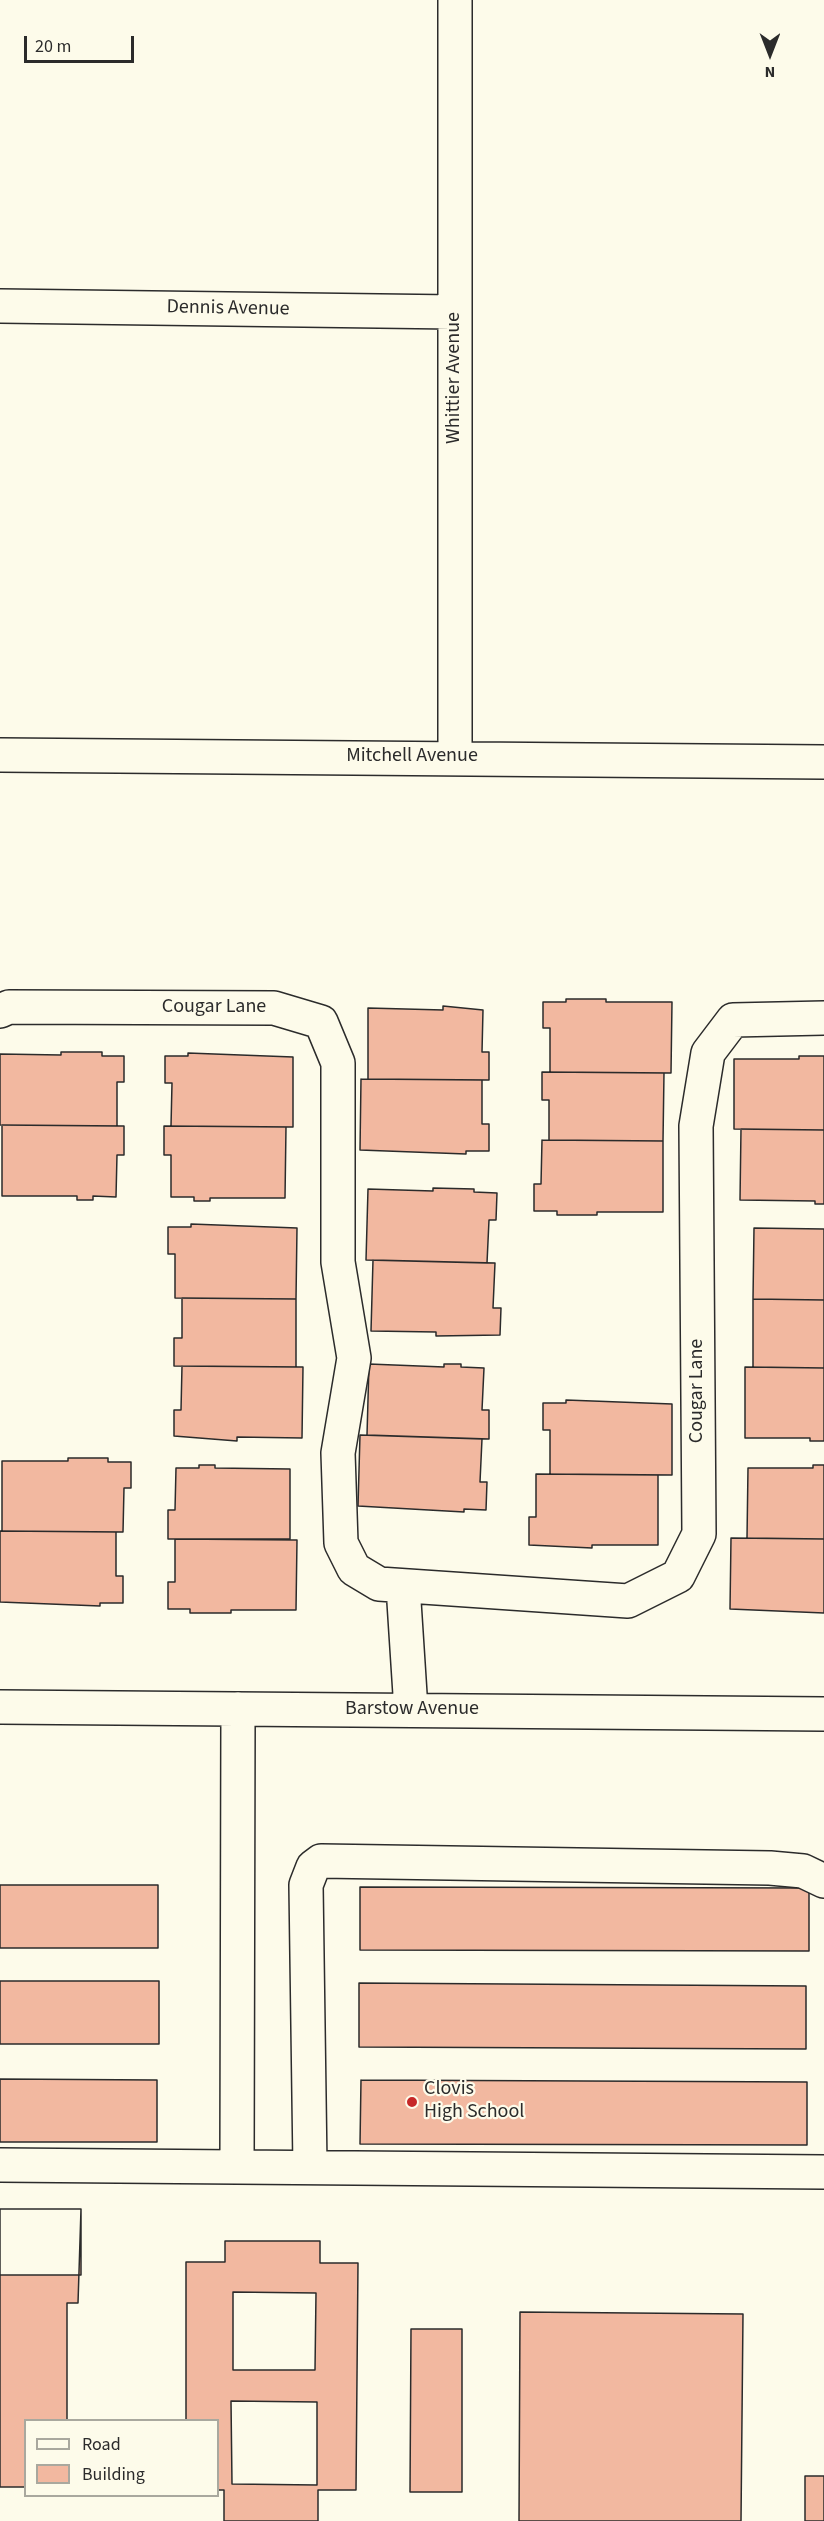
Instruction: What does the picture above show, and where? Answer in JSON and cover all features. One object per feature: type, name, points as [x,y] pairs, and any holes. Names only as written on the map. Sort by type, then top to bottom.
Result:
[{"type":"street","name":"Whittier Avenue","points":[[455,0],[455,757]]},
{"type":"street","name":"Dennis Avenue","points":[[0,306],[455,312]]},
{"type":"street","name":"Mitchell Avenue","points":[[0,755],[455,757],[824,762]]},
{"type":"street","name":"Cougar Lane","points":[[0,1011],[9,1007],[274,1008],[321,1022],[338,1063],[338,1262],[354,1358],[338,1453],[341,1543],[354,1569],[379,1584],[628,1601],[678,1576],[699,1534],[696,1126],[708,1053],[733,1020],[824,1018]]},
{"type":"street","points":[[403,1586],[411,1710]]},
{"type":"street","name":"Barstow Avenue","points":[[0,1707],[824,1713]]},
{"type":"street","points":[[237,2167],[238,1709]]},
{"type":"street","points":[[310,2167],[306,1885],[313,1867],[321,1861],[770,1868],[803,1871],[824,1881]]},
{"type":"street","points":[[0,2165],[824,2172]]},
{"type":"building","points":[[566,999],[606,999],[606,1002],[672,1002],[671,1073],[550,1072],[550,1028],[543,1028],[543,1002],[566,1002]]},
{"type":"building","points":[[443,1006],[483,1010],[482,1052],[489,1052],[489,1080],[368,1079],[368,1008],[443,1010]]},
{"type":"building","points":[[61,1052],[102,1052],[102,1056],[124,1056],[124,1082],[117,1082],[117,1126],[0,1125],[0,1054],[61,1055]]},
{"type":"building","points":[[188,1053],[293,1057],[293,1127],[171,1126],[172,1083],[165,1083],[165,1056],[188,1056]]},
{"type":"building","points":[[799,1056],[824,1056],[824,1130],[734,1129],[734,1059],[799,1059]]},
{"type":"building","points":[[542,1072],[664,1073],[663,1141],[549,1140],[549,1100],[542,1100]]},
{"type":"building","points":[[361,1079],[482,1080],[482,1124],[489,1124],[489,1151],[466,1151],[466,1154],[360,1150]]},
{"type":"building","points":[[2,1125],[124,1126],[124,1155],[117,1155],[116,1197],[93,1196],[93,1200],[77,1200],[77,1196],[2,1196]]},
{"type":"building","points":[[164,1126],[286,1127],[285,1198],[210,1198],[210,1201],[194,1201],[194,1197],[171,1197],[171,1155],[164,1155]]},
{"type":"building","points":[[741,1129],[824,1130],[824,1204],[815,1204],[815,1201],[740,1200]]},
{"type":"building","points":[[542,1140],[663,1141],[663,1212],[597,1212],[597,1215],[557,1215],[557,1211],[534,1211],[534,1184],[541,1184]]},
{"type":"building","points":[[433,1188],[474,1189],[474,1192],[497,1193],[496,1220],[489,1220],[487,1263],[366,1260],[368,1189],[433,1191]]},
{"type":"building","points":[[191,1224],[297,1228],[296,1299],[175,1298],[175,1254],[168,1254],[168,1227],[191,1227]]},
{"type":"building","points":[[754,1228],[824,1229],[824,1300],[753,1299]]},
{"type":"building","points":[[373,1260],[495,1263],[493,1308],[501,1308],[500,1335],[436,1336],[436,1332],[371,1331]]},
{"type":"building","points":[[182,1298],[296,1299],[296,1367],[174,1366],[174,1338],[182,1338]]},
{"type":"building","points":[[753,1299],[824,1300],[824,1368],[753,1367]]},
{"type":"building","points":[[369,1364],[444,1367],[444,1364],[461,1364],[461,1367],[484,1368],[482,1410],[489,1410],[489,1439],[367,1435]]},
{"type":"building","points":[[182,1366],[303,1367],[302,1438],[237,1437],[237,1441],[174,1436],[174,1410],[181,1410]]},
{"type":"building","points":[[745,1367],[824,1368],[824,1441],[810,1441],[810,1438],[745,1438]]},
{"type":"building","points":[[566,1400],[672,1404],[672,1475],[550,1474],[550,1430],[543,1430],[543,1403],[566,1403]]},
{"type":"building","points":[[360,1435],[482,1439],[480,1482],[487,1482],[486,1510],[464,1509],[464,1512],[358,1506]]},
{"type":"building","points":[[68,1458],[108,1458],[108,1462],[131,1462],[131,1488],[124,1488],[123,1532],[2,1531],[2,1461],[68,1461]]},
{"type":"building","points":[[199,1465],[215,1465],[215,1468],[290,1469],[290,1539],[168,1539],[168,1510],[175,1510],[176,1468],[199,1468]]},
{"type":"building","points":[[813,1465],[824,1465],[824,1539],[747,1538],[748,1468],[813,1468]]},
{"type":"building","points":[[536,1474],[658,1475],[658,1545],[592,1545],[592,1548],[529,1545],[529,1517],[536,1517]]},
{"type":"building","points":[[0,1531],[116,1532],[116,1576],[123,1576],[123,1603],[100,1603],[100,1606],[0,1602]]},
{"type":"building","points":[[731,1538],[824,1539],[824,1613],[730,1609]]},
{"type":"building","points":[[175,1539],[297,1540],[296,1610],[231,1610],[231,1613],[190,1613],[190,1609],[168,1609],[168,1582],[175,1582]]},
{"type":"building","points":[[0,1885],[158,1885],[158,1948],[0,1948]]},
{"type":"building","points":[[360,1887],[809,1888],[809,1951],[360,1950]]},
{"type":"building","points":[[0,1981],[159,1981],[159,2044],[0,2044]]},
{"type":"building","points":[[359,1983],[806,1986],[806,2049],[359,2047]]},
{"type":"building","points":[[0,2079],[157,2080],[157,2142],[0,2142]]},
{"type":"building","points":[[361,2080],[807,2082],[807,2145],[360,2144]]},
{"type":"building","points":[[0,2209],[81,2209],[78,2303],[67,2303],[67,2419],[24,2419],[24,2487],[0,2487]]},
{"type":"building","points":[[0,2209],[81,2209],[81,2275],[0,2275]]},
{"type":"building","points":[[225,2241],[320,2241],[320,2263],[358,2263],[356,2490],[318,2490],[318,2521],[224,2521],[224,2490],[219,2490],[219,2419],[186,2419],[186,2262],[225,2262]]},
{"type":"building","points":[[233,2292],[316,2293],[315,2370],[233,2370]]},
{"type":"building","points":[[520,2312],[743,2314],[741,2521],[519,2521]]},
{"type":"building","points":[[411,2329],[462,2329],[462,2492],[410,2492]]},
{"type":"building","points":[[231,2401],[317,2402],[317,2485],[232,2484]]},
{"type":"building","points":[[805,2476],[824,2476],[824,2521],[805,2521]]},
{"type":"place","name":"Clovis High School","points":[[412,2102]]}]
